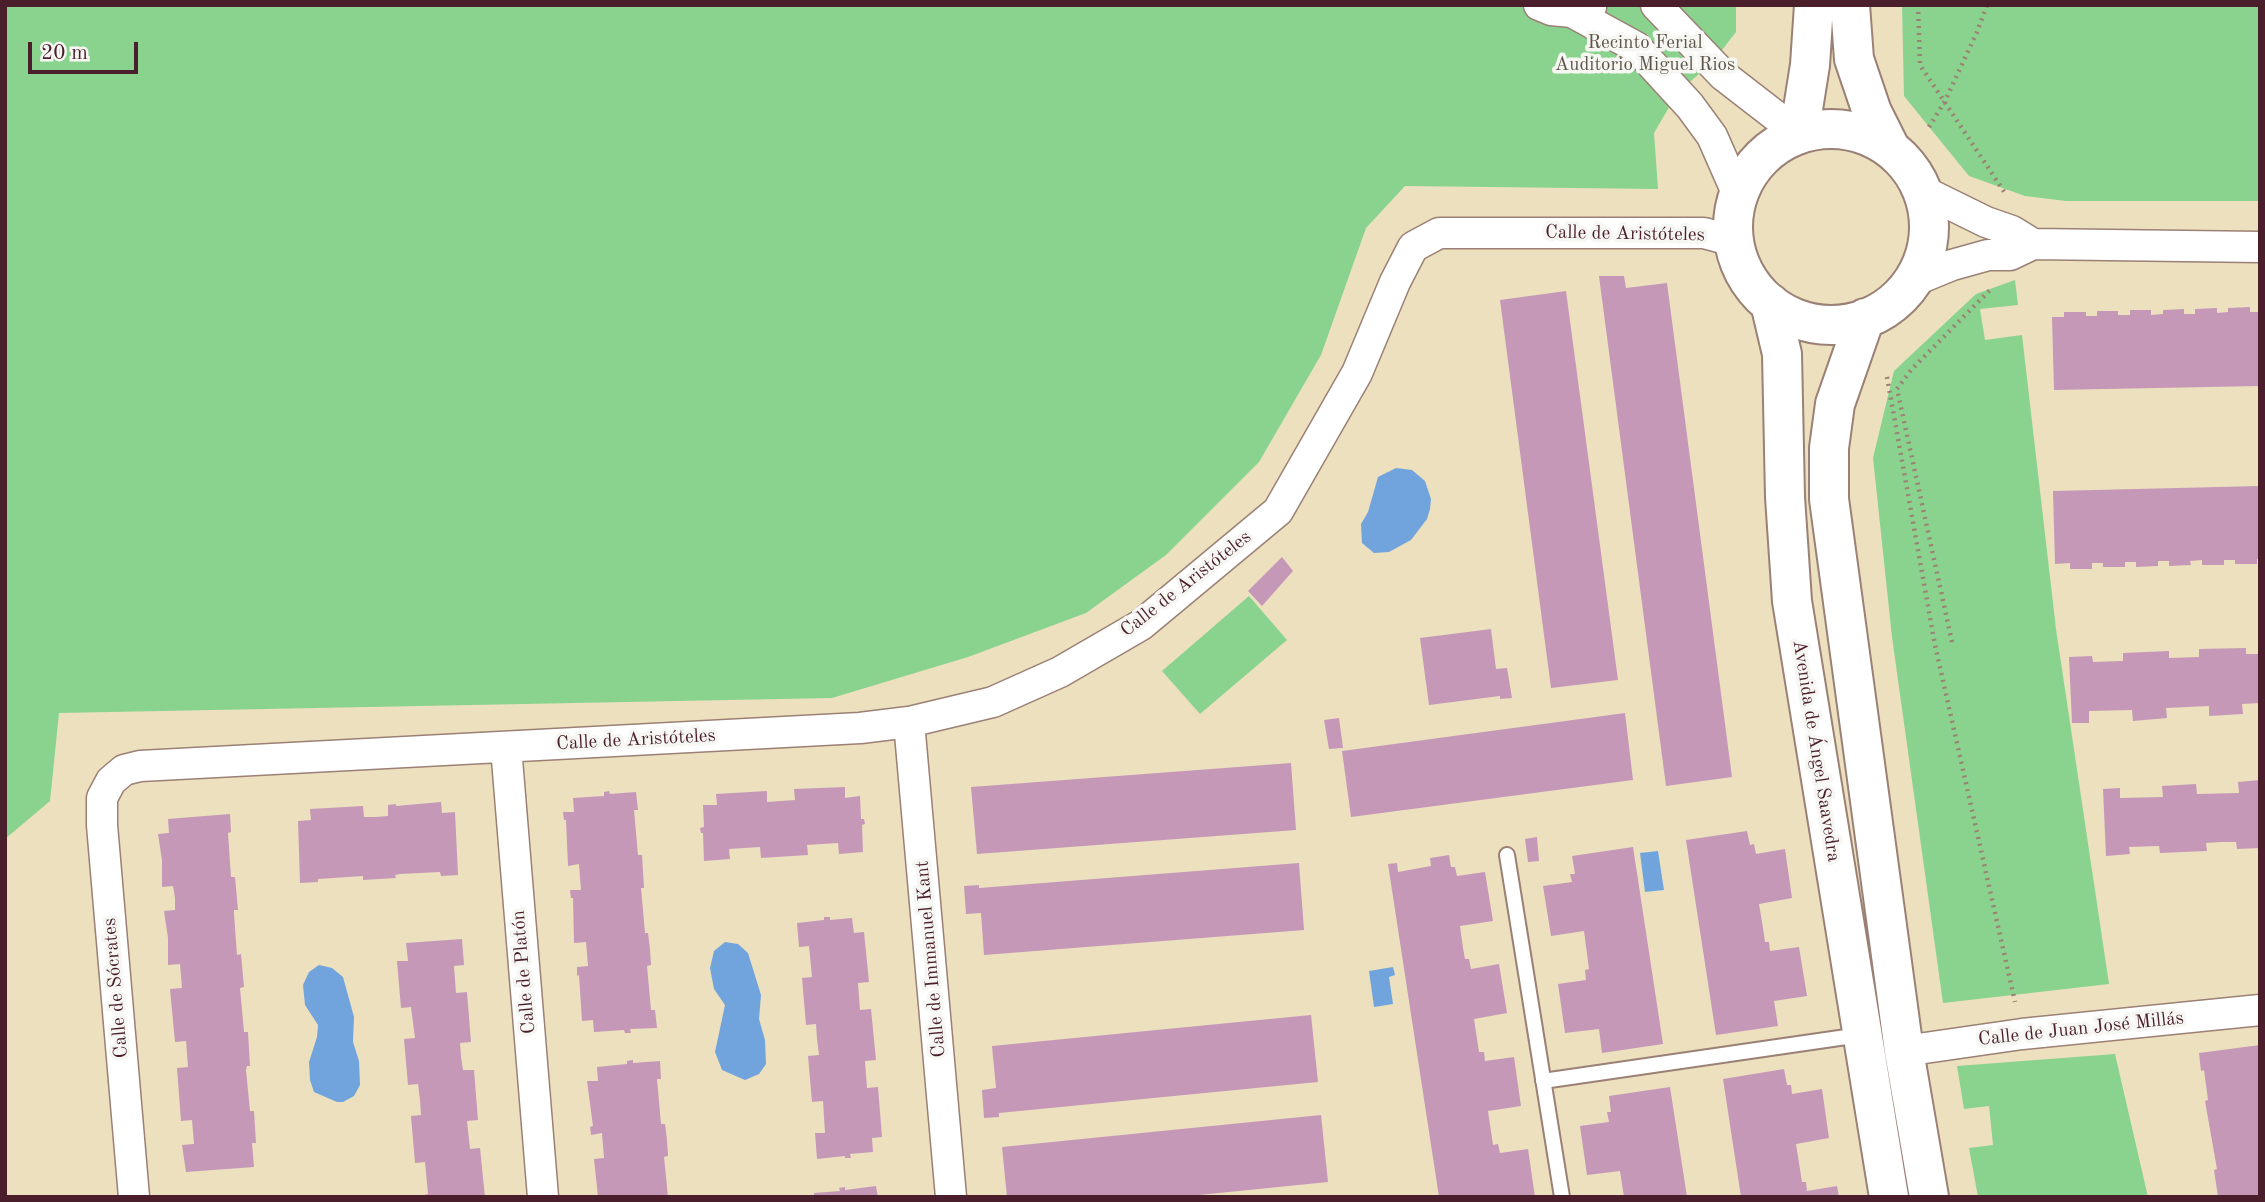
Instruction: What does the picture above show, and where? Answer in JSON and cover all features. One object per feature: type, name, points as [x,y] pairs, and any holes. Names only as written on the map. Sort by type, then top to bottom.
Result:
[{"type":"street","points":[[1539,5],[1551,10],[1584,8],[1636,47],[1690,106],[1712,136],[1738,195]]},
{"type":"street","points":[[1656,5],[1724,76],[1799,134]]},
{"type":"street","points":[[1799,134],[1810,65],[1814,5]]},
{"type":"street","points":[[1850,5],[1854,59],[1872,112],[1890,148]]},
{"type":"street","points":[[1830,128],[1862,133],[1890,148],[1910,168],[1923,191],[1929,222],[1926,252],[1913,281],[1892,303],[1865,318],[1841,324],[1816,323],[1791,316],[1770,303],[1753,286],[1740,265],[1734,241],[1733,218],[1738,195],[1752,169],[1772,147],[1799,134],[1830,128]]},
{"type":"street","points":[[1923,191],[1986,222],[2018,243]]},
{"type":"street","name":"Calle de Aristóteles","points":[[111,781],[124,770],[140,766],[860,728],[909,722],[993,702],[1060,672],[1141,625],[1278,511],[1357,373],[1395,282],[1413,247],[1439,233],[1704,233],[1734,241]]},
{"type":"street","points":[[1913,281],[2018,243],[2260,247]]},
{"type":"street","name":"Avenida de Ángel Saavedra","points":[[1770,303],[1782,354],[1785,497],[1792,601],[1889,1197]]},
{"type":"street","points":[[1865,318],[1835,404],[1829,448],[1829,499],[1904,1051],[1929,1197]]},
{"type":"street","name":"Calle de Immanuel Kant","points":[[909,722],[951,1197]]},
{"type":"street","name":"Calle de Platón","points":[[506,747],[542,1197]]},
{"type":"street","name":"Calle de Sócrates","points":[[111,781],[102,798],[102,825],[134,1197]]},
{"type":"street","name":"Calle de Juan José Millás","points":[[1904,1051],[2022,1034],[2260,1010]]},
{"type":"lane","points":[[1507,855],[1562,1197]]},
{"type":"lane","points":[[1543,1081],[1862,1035]]},
{"type":"path","points":[[1918,5],[1920,65],[2006,194],[2018,243],[2008,272],[1911,370],[1897,389],[1952,642]]},
{"type":"path","points":[[1929,127],[1945,102],[1977,32],[1986,5]]},
{"type":"path","points":[[1885,368],[1935,645],[2022,1034]]},
{"type":"green space","name":"Recinto Ferial Auditorio Miguel Rios","points":[[5,5],[1736,5],[1736,32],[1712,63],[1678,92],[1654,133],[1658,189],[1405,186],[1366,228],[1321,355],[1259,462],[1166,555],[1086,613],[968,657],[832,698],[59,713],[50,801],[5,839]]},
{"type":"green space","points":[[1902,5],[2260,5],[2260,201],[2066,201],[2025,196],[1969,176],[1904,96]]},
{"type":"green space","points":[[2015,280],[2018,305],[1980,309],[1985,340],[2022,335],[2056,629],[2109,984],[1943,1003],[1892,637],[1873,458],[1894,371],[1976,294]]},
{"type":"green space","points":[[1249,596],[1287,640],[1200,714],[1162,671]]},
{"type":"green space","points":[[2115,1054],[2148,1197],[1978,1197],[1969,1148],[1993,1145],[1989,1106],[1964,1109],[1957,1066]]},
{"type":"water","points":[[1396,468],[1412,470],[1425,481],[1431,499],[1430,509],[1427,519],[1411,540],[1389,552],[1374,553],[1362,543],[1361,524],[1368,512],[1378,477]]},
{"type":"water","points":[[1658,851],[1664,890],[1645,892],[1640,853]]},
{"type":"water","points":[[725,942],[738,944],[748,953],[761,995],[759,1019],[765,1040],[766,1064],[759,1074],[745,1080],[722,1070],[715,1052],[725,1005],[714,989],[710,968],[714,951]]},
{"type":"water","points":[[319,965],[332,968],[343,977],[354,1017],[353,1042],[359,1061],[360,1085],[354,1096],[343,1102],[314,1092],[310,1080],[309,1062],[318,1025],[305,1005],[303,985],[309,972]]},
{"type":"water","points":[[1393,967],[1395,975],[1389,977],[1393,1004],[1374,1007],[1369,971]]},
{"type":"building","points":[[1599,276],[1624,276],[1626,288],[1667,283],[1732,777],[1666,786]]},
{"type":"building","points":[[1566,291],[1618,680],[1551,688],[1500,300]]},
{"type":"building","points":[[2250,307],[2250,312],[2260,312],[2260,386],[2054,390],[2052,317],[2064,317],[2064,312],[2086,312],[2086,316],[2097,316],[2097,311],[2118,311],[2118,315],[2130,315],[2130,310],[2151,310],[2151,315],[2163,314],[2163,310],[2184,309],[2184,314],[2195,314],[2195,309],[2217,308],[2217,313],[2228,312],[2228,308]]},
{"type":"building","points":[[2260,486],[2260,559],[2257,559],[2257,564],[2235,564],[2235,560],[2224,560],[2224,565],[2202,565],[2202,560],[2190,561],[2191,565],[2169,566],[2169,561],[2158,561],[2158,566],[2136,567],[2136,562],[2125,562],[2125,567],[2103,567],[2103,563],[2092,563],[2092,569],[2070,569],[2070,563],[2055,564],[2053,491]]},
{"type":"building","points":[[1282,557],[1293,571],[1262,606],[1248,591]]},
{"type":"building","points":[[1491,629],[1496,669],[1507,668],[1512,698],[1500,699],[1500,696],[1429,705],[1420,638]]},
{"type":"building","points":[[2246,648],[2246,654],[2260,654],[2260,703],[2242,704],[2243,714],[2209,716],[2209,706],[2166,708],[2167,718],[2133,721],[2132,710],[2089,711],[2089,723],[2072,723],[2069,657],[2092,656],[2093,662],[2123,661],[2123,653],[2169,651],[2169,658],[2199,657],[2199,649]]},
{"type":"building","points":[[1625,713],[1633,780],[1351,817],[1342,751]]},
{"type":"building","points":[[1339,718],[1343,748],[1329,749],[1324,720]]},
{"type":"building","points":[[1291,763],[1296,830],[977,854],[971,787]]},
{"type":"building","points":[[2260,780],[2260,848],[2237,849],[2236,842],[2221,842],[2206,843],[2207,851],[2160,853],[2159,846],[2129,847],[2130,854],[2106,856],[2103,789],[2120,788],[2120,798],[2163,797],[2162,786],[2196,784],[2197,794],[2239,793],[2238,782]]},
{"type":"building","points":[[845,787],[845,798],[860,796],[861,819],[864,819],[865,824],[862,825],[863,852],[839,854],[838,843],[807,845],[808,855],[761,858],[760,847],[729,849],[730,859],[704,861],[703,833],[700,828],[704,827],[703,805],[717,805],[716,794],[767,791],[767,802],[795,800],[794,789]]},
{"type":"building","points":[[609,791],[610,794],[636,792],[638,810],[634,810],[638,855],[642,855],[644,888],[641,888],[651,965],[647,966],[651,1010],[655,1010],[657,1028],[630,1029],[631,1033],[625,1033],[624,1030],[594,1032],[593,1020],[582,1021],[577,967],[588,966],[586,942],[574,943],[573,898],[570,890],[581,890],[579,864],[568,866],[566,820],[563,812],[574,812],[573,798],[604,796],[604,792]]},
{"type":"building","points":[[441,802],[442,813],[455,812],[458,875],[441,876],[440,872],[400,874],[395,875],[396,878],[363,880],[363,876],[300,883],[298,821],[311,820],[310,809],[363,806],[364,817],[376,817],[388,816],[388,805]]},
{"type":"building","points":[[230,814],[231,832],[228,833],[231,877],[235,877],[238,910],[234,910],[237,955],[241,954],[244,987],[240,988],[244,1032],[248,1032],[250,1066],[247,1066],[246,1070],[250,1111],[254,1111],[254,1167],[186,1172],[182,1145],[194,1144],[192,1120],[181,1121],[177,1068],[188,1067],[186,1041],[175,1042],[170,989],[182,988],[180,964],[168,965],[164,911],[175,910],[175,898],[173,886],[162,887],[158,834],[169,833],[168,819]]},
{"type":"building","points":[[1747,831],[1750,845],[1754,844],[1756,854],[1785,849],[1792,898],[1759,904],[1765,942],[1769,942],[1770,951],[1799,947],[1807,996],[1774,1001],[1778,1026],[1716,1035],[1686,840]]},
{"type":"building","points":[[1537,837],[1539,861],[1528,862],[1525,839]]},
{"type":"building","points":[[1633,847],[1663,1044],[1602,1053],[1599,1029],[1565,1033],[1558,984],[1586,980],[1585,970],[1589,969],[1584,931],[1551,936],[1543,886],[1572,882],[1570,874],[1575,874],[1572,856]]},
{"type":"building","points":[[1449,855],[1451,867],[1455,867],[1457,876],[1485,872],[1493,921],[1460,926],[1463,948],[1471,969],[1499,964],[1507,1013],[1474,1019],[1479,1052],[1484,1052],[1485,1061],[1514,1057],[1521,1106],[1488,1111],[1493,1145],[1498,1144],[1500,1153],[1528,1149],[1535,1197],[1439,1197],[1388,864],[1397,863],[1398,872],[1431,866],[1430,858]]},
{"type":"building","points":[[1299,863],[1304,930],[984,955],[981,913],[966,914],[964,886],[979,885],[979,888]]},
{"type":"building","points":[[824,917],[830,917],[830,920],[852,918],[854,933],[864,932],[869,982],[858,983],[860,1010],[871,1009],[876,1060],[865,1061],[867,1088],[878,1087],[882,1137],[872,1138],[873,1152],[850,1154],[851,1158],[845,1156],[817,1159],[815,1133],[825,1133],[823,1101],[812,1102],[808,1056],[819,1055],[816,1024],[806,1025],[802,978],[812,977],[809,946],[799,947],[797,923],[824,920]]},
{"type":"building","points":[[462,939],[464,965],[454,966],[456,993],[467,992],[471,1042],[460,1043],[461,1057],[463,1070],[474,1070],[478,1120],[467,1121],[470,1149],[480,1148],[485,1197],[416,1197],[428,1194],[425,1162],[415,1163],[411,1116],[421,1115],[420,1100],[418,1084],[408,1085],[404,1039],[415,1038],[411,1007],[401,1008],[397,961],[408,961],[406,943]]},
{"type":"building","points":[[1311,1015],[1318,1082],[999,1113],[999,1117],[984,1118],[982,1090],[996,1088],[992,1046]]},
{"type":"building","points":[[2260,1045],[2260,1197],[2218,1197],[2214,1170],[2217,1169],[2205,1101],[2208,1100],[2199,1053]]},
{"type":"building","points":[[633,1060],[633,1063],[660,1061],[661,1079],[657,1079],[661,1124],[665,1124],[667,1140],[668,1156],[664,1157],[668,1197],[598,1197],[594,1159],[604,1158],[602,1133],[591,1135],[590,1127],[593,1126],[587,1081],[598,1081],[597,1067],[627,1064],[627,1061]]},
{"type":"building","points":[[1784,1069],[1792,1094],[1822,1089],[1829,1138],[1796,1144],[1802,1182],[1806,1182],[1807,1191],[1837,1186],[1839,1197],[1741,1197],[1723,1079]]},
{"type":"building","points":[[1670,1087],[1687,1197],[1624,1197],[1620,1171],[1587,1175],[1580,1126],[1609,1122],[1609,1096]]},
{"type":"building","points":[[1321,1115],[1328,1182],[1179,1197],[1007,1197],[1002,1147]]},
{"type":"building","points":[[876,1186],[878,1197],[814,1197],[814,1193],[840,1191],[839,1188],[845,1187],[845,1190]]}]
